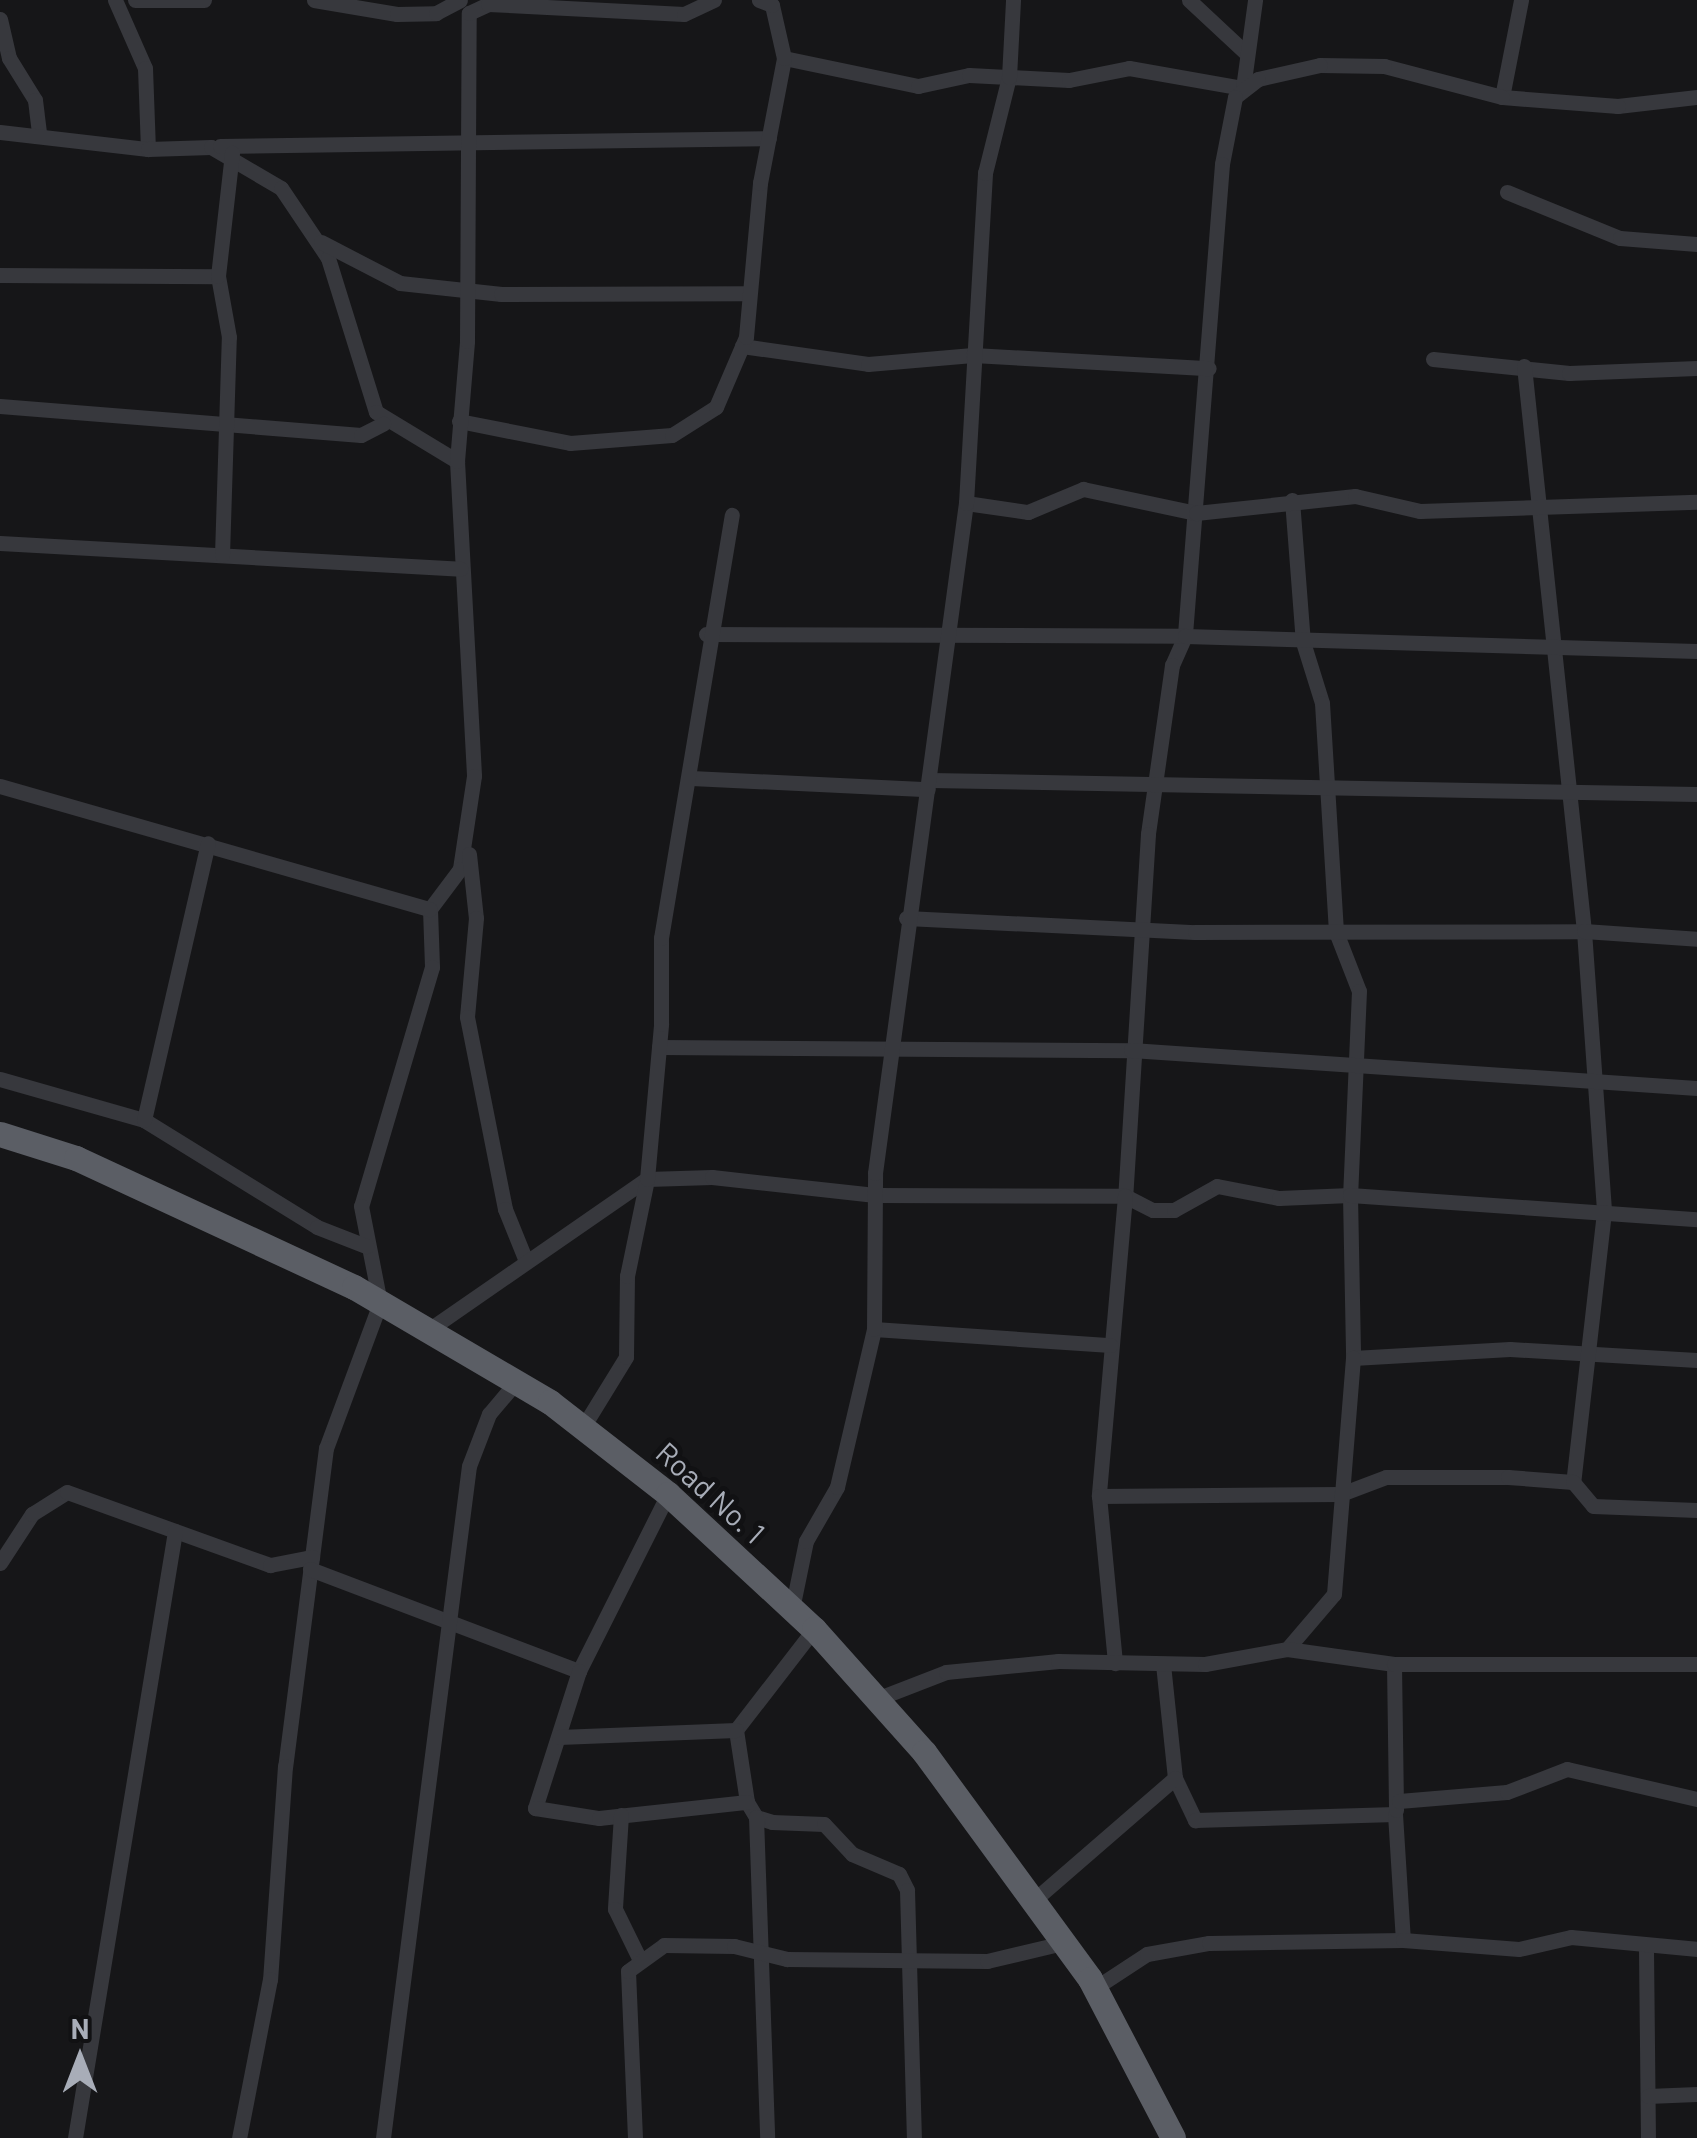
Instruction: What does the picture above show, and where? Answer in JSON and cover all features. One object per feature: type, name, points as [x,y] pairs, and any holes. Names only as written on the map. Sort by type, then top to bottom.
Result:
[{"type":"highway","name":"Road No. 1","points":[[0,1134],[76,1158],[226,1224],[430,1329],[583,1426],[668,1494],[814,1629],[879,1698],[1094,1988],[1172,2138]]},
{"type":"street","points":[[115,0],[145,68],[148,148]]},
{"type":"street","points":[[136,0],[204,0]]},
{"type":"street","points":[[322,1],[396,14],[436,13],[466,4],[488,4],[684,14],[714,0]]},
{"type":"street","points":[[459,421],[570,443],[672,435],[716,407],[742,346],[769,138],[784,58],[772,5],[759,0]]},
{"type":"street","points":[[792,1609],[806,1541],[837,1487],[874,1329],[874,1195],[906,918],[929,785],[966,503],[985,173],[1009,77],[1013,0]]},
{"type":"street","points":[[1189,0],[1247,54]]},
{"type":"street","points":[[1115,1663],[1099,1496],[1125,1196],[1148,834],[1160,784],[1172,665],[1185,636],[1222,164],[1242,88],[1255,0]]},
{"type":"street","points":[[1502,97],[1521,0]]},
{"type":"street","points":[[239,2138],[270,1980],[326,1448],[380,1303],[360,1206],[432,967],[430,909],[460,869],[465,826],[476,722],[460,570],[457,461],[467,290],[470,143],[466,4]]},
{"type":"street","points":[[0,19],[9,58],[35,100],[39,133]]},
{"type":"street","points":[[784,58],[918,86],[1009,77],[1070,80],[1129,68],[1242,88],[1291,68],[1384,66],[1502,97],[1618,106],[1697,97]]},
{"type":"street","points":[[0,132],[39,133],[148,148],[769,138]]},
{"type":"street","points":[[211,146],[232,153],[281,188],[321,242],[352,318],[367,396],[384,424],[457,461]]},
{"type":"street","points":[[222,555],[229,337],[218,276],[232,153]]},
{"type":"street","points":[[1507,192],[1620,238],[1697,244]]},
{"type":"street","points":[[321,242],[400,283],[467,290],[749,293]]},
{"type":"street","points":[[0,275],[218,276]]},
{"type":"street","points":[[742,346],[868,364],[973,354],[1209,368]]},
{"type":"street","points":[[1433,359],[1603,374],[1697,368]]},
{"type":"street","points":[[1524,366],[1534,504],[1584,931],[1604,1212],[1573,1482],[1593,1506],[1697,1510]]},
{"type":"street","points":[[0,406],[229,420],[361,435],[384,424]]},
{"type":"street","points":[[966,503],[1028,512],[1095,489],[1196,513],[1355,496],[1420,512],[1534,504],[1697,502]]},
{"type":"street","points":[[1287,1649],[1334,1594],[1353,1358],[1350,1194],[1359,991],[1336,932],[1322,703],[1302,642],[1292,500]]},
{"type":"street","points":[[583,1426],[626,1356],[626,1276],[647,1180],[658,1048],[661,938],[691,778],[706,634],[732,515]]},
{"type":"street","points":[[0,542],[460,570]]},
{"type":"street","points":[[706,634],[1185,636],[1553,650],[1697,651]]},
{"type":"street","points":[[691,778],[929,785],[1567,786],[1697,794]]},
{"type":"street","points":[[0,786],[430,909]]},
{"type":"street","points":[[465,826],[476,918],[468,1017],[506,1209],[526,1260]]},
{"type":"street","points":[[144,1120],[208,843]]},
{"type":"street","points":[[906,918],[1336,932],[1584,931],[1697,939]]},
{"type":"street","points":[[658,1048],[890,1052],[1132,1050],[1354,1070],[1595,1086],[1697,1088]]},
{"type":"street","points":[[0,1078],[144,1120],[317,1227],[366,1246]]},
{"type":"street","points":[[430,1329],[647,1180],[712,1177],[874,1195],[1125,1196],[1153,1210],[1174,1210],[1217,1186],[1280,1198],[1350,1194],[1697,1219]]},
{"type":"street","points":[[874,1329],[1110,1345]]},
{"type":"street","points":[[1353,1358],[1587,1352],[1697,1360]]},
{"type":"street","points":[[383,2138],[442,1665],[453,1629],[469,1466],[490,1414],[516,1382]]},
{"type":"street","points":[[1099,1496],[1341,1494],[1399,1476],[1573,1482]]},
{"type":"street","points":[[0,1563],[32,1514],[66,1492],[270,1565],[311,1563],[453,1629],[579,1671]]},
{"type":"street","points":[[668,1494],[579,1671],[535,1808],[564,1816],[621,1815],[747,1802]]},
{"type":"street","points":[[74,2138],[175,1531]]},
{"type":"street","points":[[767,2138],[755,1953],[756,1817],[747,1802],[736,1730],[814,1629]]},
{"type":"street","points":[[879,1698],[946,1672],[1164,1664],[1287,1649],[1394,1664],[1697,1664]]},
{"type":"street","points":[[1164,1664],[1175,1778],[1196,1820],[1214,1824],[1397,1808],[1507,1792],[1567,1769],[1697,1799]]},
{"type":"street","points":[[1394,1664],[1403,1940]]},
{"type":"street","points":[[559,1738],[736,1730]]},
{"type":"street","points":[[1033,1901],[1175,1778]]},
{"type":"street","points":[[621,1815],[614,1909],[639,1958]]},
{"type":"street","points":[[756,1817],[824,1824],[852,1854],[899,1874],[910,1916],[904,1958],[914,2138]]},
{"type":"street","points":[[1094,1988],[1147,1954],[1209,1944],[1403,1940],[1519,1949],[1584,1938],[1646,1950],[1697,1949]]},
{"type":"street","points":[[635,2138],[624,1998],[639,1958],[664,1945],[755,1953],[987,1961],[1064,1943]]},
{"type":"street","points":[[1646,1950],[1648,2138]]},
{"type":"street","points":[[1648,2096],[1697,2094]]}]
